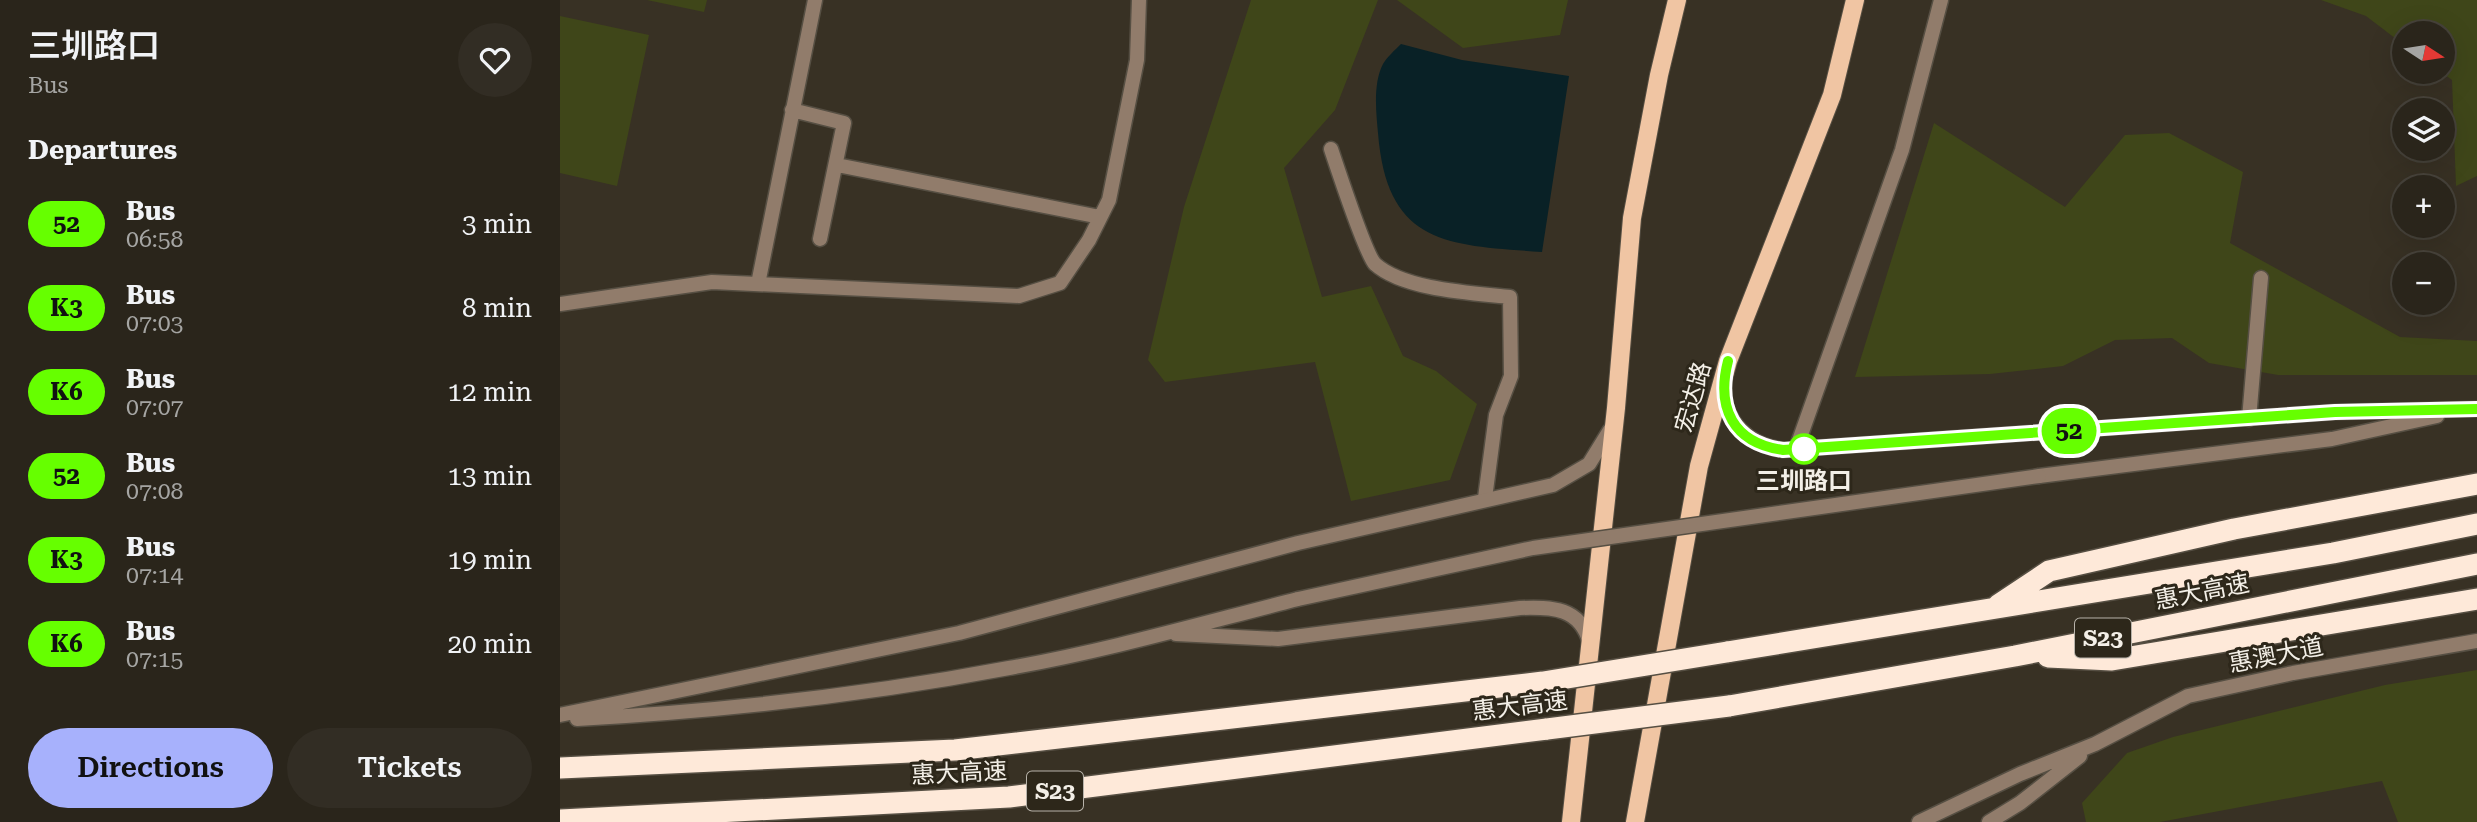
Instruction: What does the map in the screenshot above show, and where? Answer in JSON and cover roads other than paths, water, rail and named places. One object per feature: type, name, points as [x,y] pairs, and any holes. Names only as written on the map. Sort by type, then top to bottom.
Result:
[{"type":"highway","points":[[1992,610],[2049,571],[2234,528],[2477,484]]},
{"type":"highway","name":"惠大高速","points":[[560,768],[955,750],[1543,682],[2333,553],[2477,524]]},
{"type":"highway","name":"惠大高速","points":[[560,820],[1009,797],[1729,706],[2015,656],[2477,564]]},
{"type":"highway","points":[[2015,656],[2112,660],[2477,599]]},
{"type":"main road","points":[[1571,822],[1616,408],[1632,218],[1659,75],[1677,0]]},
{"type":"main road","name":"宏达路","points":[[1635,822],[1699,466],[1728,361],[1832,95],[1855,0]]},
{"type":"street","points":[[758,284],[815,0]]},
{"type":"street","points":[[560,304],[712,282],[1019,296],[1060,283],[1075,265],[1109,200],[1137,60],[1139,0]]},
{"type":"street","points":[[1796,449],[1902,150],[1941,0]]},
{"type":"street","points":[[792,110],[844,123],[820,239]]},
{"type":"street","points":[[1331,149],[1374,263],[1397,276],[1448,290],[1510,297],[1511,376],[1496,415],[1485,498]]},
{"type":"street","points":[[837,165],[1100,217]]},
{"type":"street","points":[[2249,419],[2261,278]]},
{"type":"street","points":[[1728,361],[1723,389],[1725,403],[1738,428],[1759,444],[1783,450],[2335,412],[2471,409]]},
{"type":"street","points":[[560,717],[960,633],[1298,542],[1485,498],[1553,485],[1578,473],[1599,452],[1607,439],[1616,408]]},
{"type":"street","points":[[560,717],[687,713],[847,695],[1012,668],[1298,598],[1533,548],[2039,476],[2332,439],[2471,409]]},
{"type":"street","points":[[1161,633],[1278,639],[1520,608],[1552,607],[1572,614],[1581,622],[1590,643]]},
{"type":"street","name":"惠澳大道","points":[[2095,744],[2188,696],[2294,673],[2477,641]]},
{"type":"street","points":[[1919,822],[2020,774],[2095,744]]},
{"type":"street","points":[[1989,822],[2020,803],[2095,744]]},
{"type":"street","points":[[1563,822],[1573,802]]},
{"type":"water","points":[[1401,44],[1462,60],[1569,76],[1542,252],[1451,241],[1428,232],[1409,218],[1394,198],[1384,170],[1376,98],[1383,64]]},
{"type":"place","name":"三圳路口","points":[[1804,449]]}]
